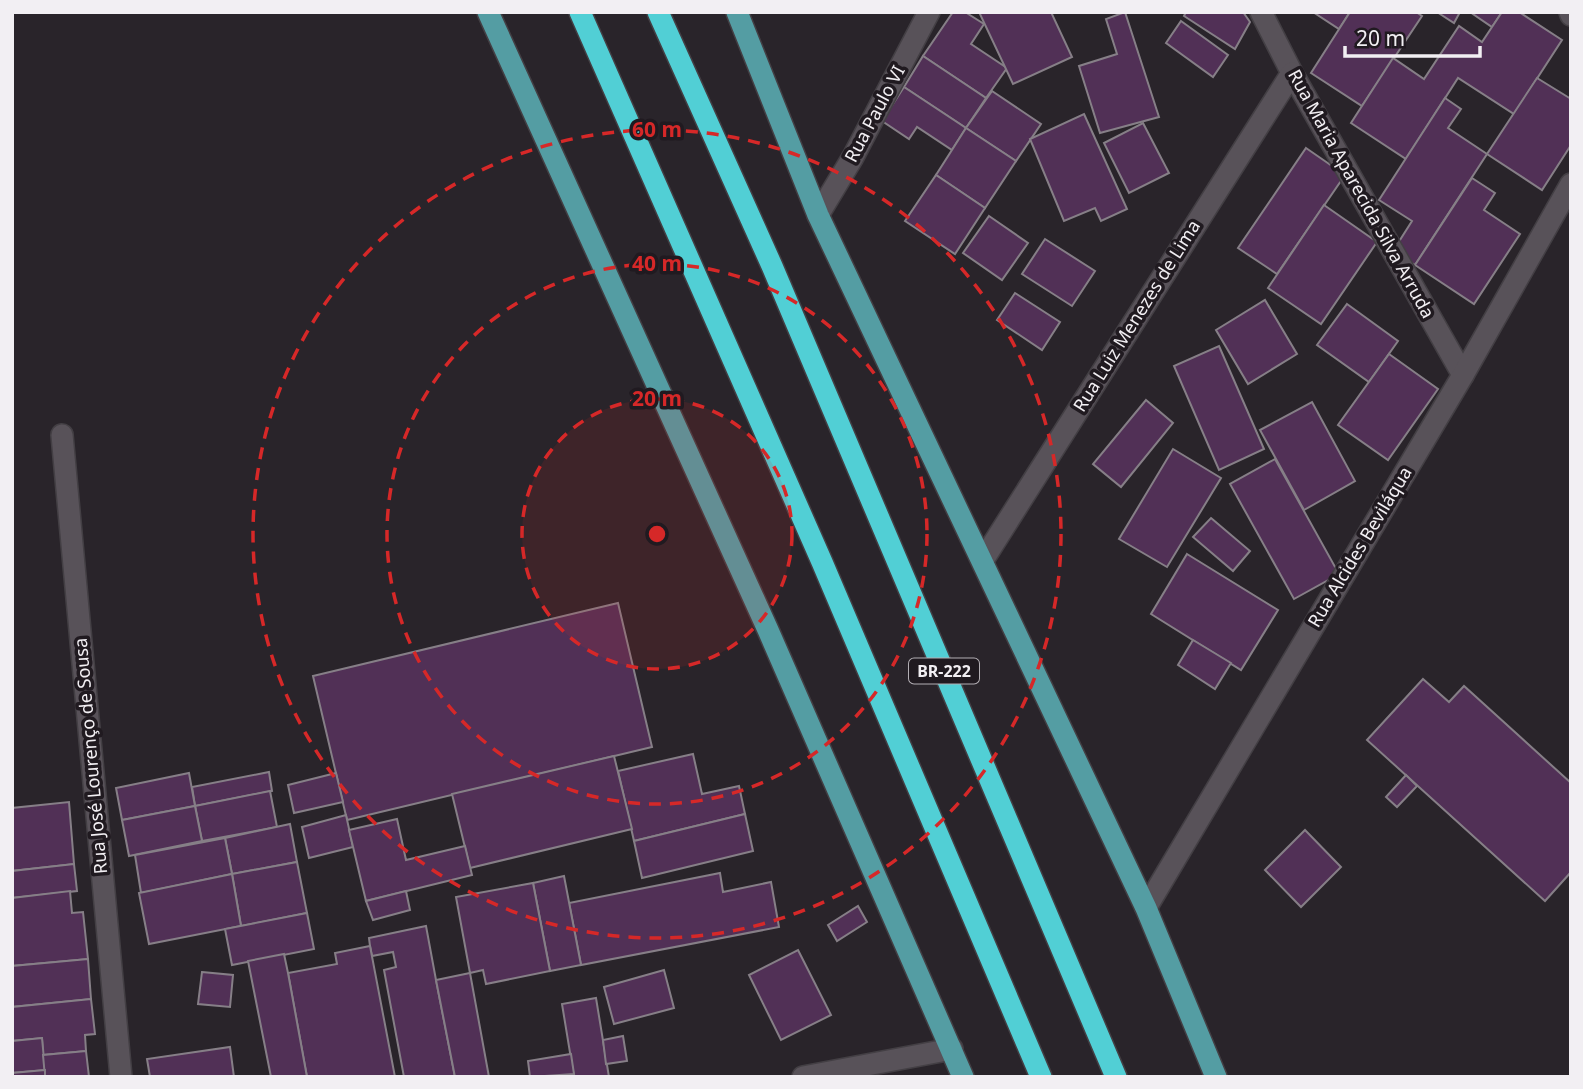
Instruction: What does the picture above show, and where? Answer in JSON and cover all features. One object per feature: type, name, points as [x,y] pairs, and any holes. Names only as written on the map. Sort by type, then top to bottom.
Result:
[{"type":"highway","points":[[580,12],[822,562],[1041,1077]]},
{"type":"highway","name":"BR-222","points":[[658,12],[772,265],[1116,1077]]},
{"type":"main road","points":[[488,12],[768,630],[963,1077]]},
{"type":"main road","points":[[737,12],[818,215],[1146,908],[1216,1077]]},
{"type":"street","name":"Rua Paulo VI","points":[[818,215],[853,157],[929,12]]},
{"type":"street","name":"Rua Maria Aparecida Silva Arruda","points":[[1261,12],[1292,73],[1463,375]]},
{"type":"street","name":"Rua Luiz Menezes de Lima","points":[[983,560],[1292,73]]},
{"type":"street","name":"Rua Alcides Beviláqua","points":[[1146,908],[1567,202]]},
{"type":"street","name":"Rua José Lourenço de Sousa","points":[[62,435],[121,1077]]},
{"type":"street","points":[[803,1077],[952,1049]]},
{"type":"building","points":[[953,12],[965,12],[984,24],[971,44],[1007,68],[986,98],[923,56]]},
{"type":"building","points":[[979,12],[1051,12],[1072,57],[1013,84]]},
{"type":"building","points":[[1125,12],[1159,117],[1100,133],[1079,66],[1117,54],[1106,19]]},
{"type":"building","points":[[1186,12],[1243,12],[1250,22],[1235,49],[1184,16]]},
{"type":"building","points":[[1313,12],[1350,12],[1339,29]]},
{"type":"building","points":[[1350,12],[1416,12],[1422,16],[1362,106],[1311,73]]},
{"type":"building","points":[[1437,12],[1460,12],[1454,23]]},
{"type":"building","points":[[1470,12],[1502,12],[1492,27]]},
{"type":"building","points":[[1502,12],[1519,12],[1562,40],[1514,114],[1458,78],[1406,159],[1351,123],[1393,58],[1424,79],[1459,26],[1482,42]]},
{"type":"building","points":[[1181,21],[1228,55],[1213,77],[1166,43]]},
{"type":"building","points":[[923,56],[986,98],[966,128],[904,87]]},
{"type":"building","points":[[1537,78],[1571,99],[1571,145],[1542,190],[1487,154]]},
{"type":"building","points":[[904,87],[966,128],[952,150],[917,127],[909,139],[882,121]]},
{"type":"building","points":[[992,91],[1041,124],[1016,161],[966,128]]},
{"type":"building","points":[[1445,98],[1461,109],[1448,128],[1487,154],[1415,265],[1393,251],[1412,221],[1379,200]]},
{"type":"building","points":[[1084,114],[1127,209],[1101,221],[1095,208],[1064,221],[1030,139]]},
{"type":"building","points":[[1143,123],[1169,173],[1129,193],[1104,143]]},
{"type":"building","points":[[966,128],[1016,161],[985,208],[936,175]]},
{"type":"building","points":[[1306,148],[1345,175],[1277,274],[1238,248]]},
{"type":"building","points":[[936,175],[985,208],[955,254],[905,221]]},
{"type":"building","points":[[1472,178],[1495,193],[1484,210],[1520,234],[1474,304],[1415,265]]},
{"type":"building","points":[[1324,205],[1377,242],[1321,324],[1268,288]]},
{"type":"building","points":[[989,216],[1028,243],[1002,280],[963,253]]},
{"type":"building","points":[[1045,239],[1095,271],[1072,306],[1022,274]]},
{"type":"building","points":[[1015,293],[1060,322],[1042,350],[997,320]]},
{"type":"building","points":[[1265,300],[1297,354],[1248,384],[1216,330]]},
{"type":"building","points":[[1347,304],[1398,341],[1369,382],[1317,345]]},
{"type":"building","points":[[1219,346],[1264,449],[1219,470],[1174,366]]},
{"type":"building","points":[[1389,354],[1438,389],[1388,460],[1338,425]]},
{"type":"building","points":[[1146,400],[1173,423],[1121,487],[1093,464]]},
{"type":"building","points":[[1312,402],[1355,481],[1304,510],[1260,430]]},
{"type":"building","points":[[1173,449],[1221,478],[1167,567],[1119,539]]},
{"type":"building","points":[[1275,459],[1339,574],[1294,599],[1230,484]]},
{"type":"building","points":[[1211,518],[1250,551],[1233,571],[1193,537]]},
{"type":"building","points":[[1187,554],[1278,610],[1241,670],[1151,614]]},
{"type":"building","points":[[618,603],[652,747],[347,820],[313,676]]},
{"type":"building","points":[[1193,640],[1231,663],[1215,689],[1178,665]]},
{"type":"building","points":[[1423,679],[1449,702],[1464,686],[1571,783],[1571,872],[1545,901],[1367,740]]},
{"type":"building","points":[[693,754],[702,794],[739,786],[745,814],[634,841],[618,771]]},
{"type":"building","points":[[614,756],[632,829],[470,868],[452,794]]},
{"type":"building","points":[[269,772],[272,791],[195,806],[192,787]]},
{"type":"building","points":[[189,773],[195,806],[122,820],[116,788]]},
{"type":"building","points":[[336,773],[343,802],[294,813],[288,785]]},
{"type":"building","points":[[1406,775],[1417,786],[1397,807],[1386,797]]},
{"type":"building","points":[[270,791],[277,827],[202,841],[195,806]]},
{"type":"building","points":[[69,802],[74,864],[12,871],[12,808]]},
{"type":"building","points":[[195,806],[202,841],[129,856],[122,820]]},
{"type":"building","points":[[745,814],[753,851],[642,878],[634,841]]},
{"type":"building","points":[[346,815],[353,847],[309,858],[302,827]]},
{"type":"building","points":[[397,819],[406,860],[465,846],[472,875],[366,901],[349,830]]},
{"type":"building","points":[[290,824],[297,862],[232,874],[225,838]]},
{"type":"building","points":[[1305,830],[1341,867],[1301,907],[1265,870]]},
{"type":"building","points":[[225,838],[232,874],[141,893],[135,855]]},
{"type":"building","points":[[297,862],[307,913],[241,926],[232,874]]},
{"type":"building","points":[[74,864],[77,891],[12,898],[12,871]]},
{"type":"building","points":[[720,873],[723,892],[771,882],[779,927],[581,965],[569,903]]},
{"type":"building","points":[[232,874],[241,926],[149,944],[139,893]]},
{"type":"building","points":[[564,876],[581,965],[550,971],[533,883]]},
{"type":"building","points":[[533,883],[550,971],[486,984],[483,970],[470,973],[456,897]]},
{"type":"building","points":[[70,891],[72,913],[83,912],[88,959],[12,966],[12,898]]},
{"type":"building","points":[[406,891],[410,910],[373,920],[366,901]]},
{"type":"building","points":[[858,906],[867,922],[837,941],[828,925]]},
{"type":"building","points":[[307,913],[314,949],[232,965],[225,929]]},
{"type":"building","points":[[426,926],[455,1077],[404,1077],[384,970],[396,967],[393,952],[372,956],[370,946],[369,938]]},
{"type":"building","points":[[370,946],[395,1077],[307,1077],[288,973],[337,964],[335,953]]},
{"type":"building","points":[[798,950],[831,1015],[781,1040],[749,975]]},
{"type":"building","points":[[284,954],[307,1077],[271,1077],[248,961]]},
{"type":"building","points":[[88,959],[91,999],[12,1007],[12,966]]},
{"type":"building","points":[[664,970],[674,1008],[614,1024],[604,987]]},
{"type":"building","points":[[202,972],[233,975],[230,1007],[198,1004]]},
{"type":"building","points":[[470,973],[489,1077],[455,1077],[436,980]]},
{"type":"building","points":[[596,998],[609,1077],[574,1077],[562,1004]]},
{"type":"building","points":[[91,999],[95,1034],[85,1035],[86,1051],[43,1055],[42,1038],[12,1041],[12,1007]]},
{"type":"building","points":[[623,1036],[627,1061],[606,1064],[603,1040]]},
{"type":"building","points":[[42,1038],[45,1070],[12,1073],[12,1041]]},
{"type":"building","points":[[230,1047],[234,1077],[150,1077],[147,1059]]},
{"type":"building","points":[[86,1051],[89,1077],[45,1077],[43,1055]]},
{"type":"building","points":[[571,1054],[574,1074],[530,1077],[528,1061]]},
{"type":"building","points":[[45,1070],[45,1077],[12,1077],[12,1073]]}]
